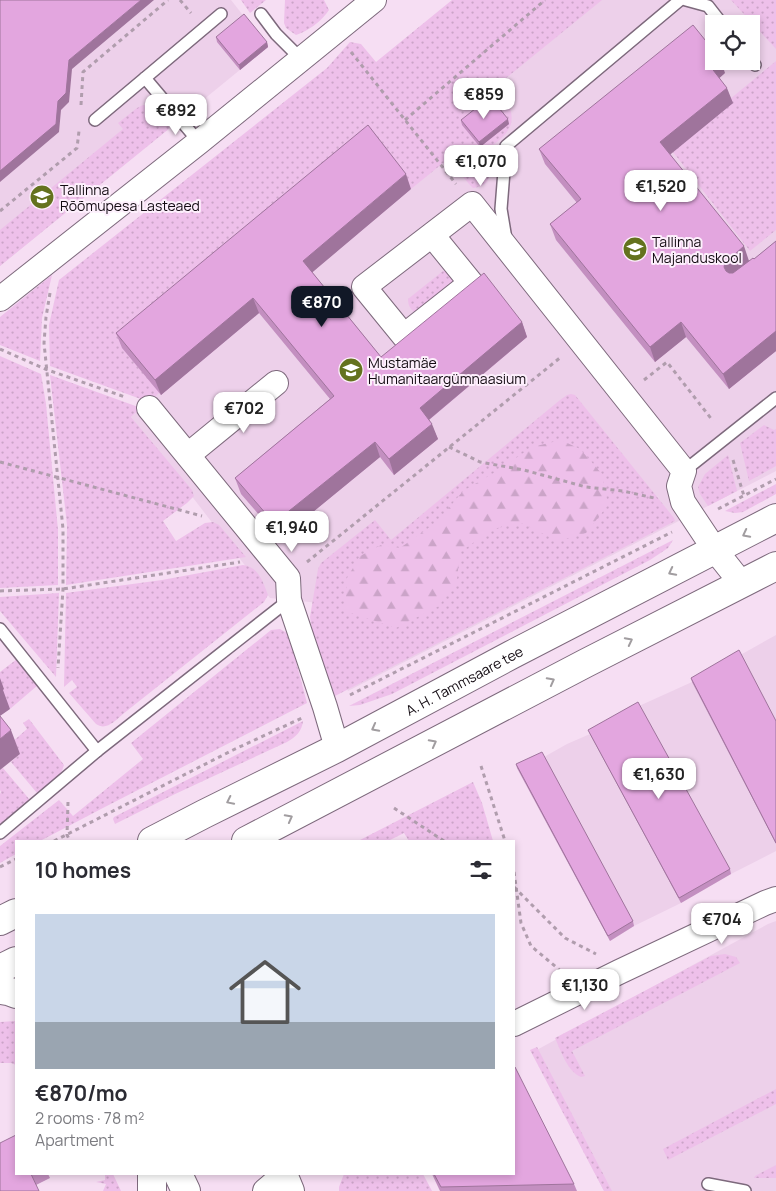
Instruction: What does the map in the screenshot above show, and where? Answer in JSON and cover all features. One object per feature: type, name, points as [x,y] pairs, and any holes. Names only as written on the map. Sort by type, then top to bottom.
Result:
[{"type":"main road","name":"A. H. Tammsaare tee","points":[[154,840],[337,748],[776,518]]},
{"type":"main road","points":[[248,840],[776,566]]},
{"type":"main road","points":[[174,840],[204,814]]},
{"type":"main road","points":[[0,921],[15,914]]},
{"type":"main road","points":[[0,969],[15,962]]},
{"type":"main road","points":[[0,990],[15,994]]},
{"type":"main road","points":[[152,1175],[152,1191]]},
{"type":"main road","points":[[178,1175],[186,1191]]},
{"type":"street","points":[[0,299],[199,142],[374,0]]},
{"type":"street","points":[[432,235],[472,204],[684,471],[679,486],[689,511],[715,550],[742,584]]},
{"type":"street","points":[[188,455],[276,383]]},
{"type":"street","points":[[149,408],[270,556],[288,589],[337,748]]},
{"type":"street","points":[[515,1024],[776,899]]},
{"type":"lane","points":[[509,250],[501,209],[506,146],[680,0]]},
{"type":"lane","points":[[686,0],[708,6],[715,15]]},
{"type":"lane","points":[[95,120],[221,14]]},
{"type":"lane","points":[[261,14],[276,34],[301,59]]},
{"type":"lane","points":[[145,78],[199,142]]},
{"type":"lane","points":[[684,471],[776,398]]},
{"type":"lane","points":[[0,833],[288,589]]},
{"type":"lane","points":[[0,629],[97,751]]},
{"type":"lane","points":[[708,1184],[745,1191]]},
{"type":"path","points":[[405,120],[545,0]]},
{"type":"path","points":[[335,32],[472,204]]},
{"type":"path","points":[[56,698],[63,589],[62,529],[45,369],[44,343],[46,317],[58,253]]},
{"type":"path","points":[[288,589],[449,447],[581,341]]},
{"type":"path","points":[[0,349],[45,369],[146,405],[149,408]]},
{"type":"path","points":[[623,395],[667,362],[726,438],[744,496]]},
{"type":"path","points":[[449,447],[480,462],[524,470],[586,487],[623,490],[657,499],[689,511]]},
{"type":"path","points":[[0,462],[248,529]]},
{"type":"path","points":[[56,840],[234,750],[325,707],[689,511],[744,496],[776,478]]},
{"type":"path","points":[[0,592],[63,589],[226,565],[270,556]]},
{"type":"path","points":[[482,766],[505,840]]},
{"type":"path","points":[[69,840],[66,835],[70,774]]},
{"type":"path","points":[[394,808],[442,840]]},
{"type":"path","points":[[0,867],[15,859]]},
{"type":"path","points":[[515,888],[565,938],[595,954],[601,954]]},
{"type":"path","points":[[515,888],[520,923],[531,946],[562,972]]},
{"type":"shaded area","name":"Tallinna Rõõmupesa Lasteaed","points":[[0,0],[231,0],[268,47],[0,266]]},
{"type":"shaded area","points":[[574,0],[758,0],[776,11],[776,471],[348,691],[319,603],[270,598],[131,417],[149,402],[401,133]]},
{"type":"shaded area","points":[[776,635],[776,851],[681,903],[634,926],[610,941],[517,768],[544,757],[639,706],[692,682]]},
{"type":"shaded area","points":[[776,921],[776,1191],[604,1191],[533,1052]]},
{"type":"green space","points":[[241,0],[266,0],[250,13]]},
{"type":"green space","points":[[285,0],[324,0],[329,10],[314,25],[296,35],[286,28],[284,23]]},
{"type":"green space","points":[[452,0],[602,0],[495,87],[509,106],[511,122],[506,134],[483,153],[490,170],[490,175],[485,183],[473,188],[448,159],[411,189],[374,141],[159,393],[149,402],[50,366],[49,325],[59,280],[327,68],[350,42],[361,44],[376,62]]},
{"type":"green space","points":[[731,0],[776,0],[776,49],[760,32],[760,15],[745,15]]},
{"type":"green space","points":[[776,61],[776,230],[750,251],[673,152],[732,103],[730,99]]},
{"type":"green space","points":[[143,105],[155,109],[170,128],[0,266],[0,230],[123,129],[118,123]]},
{"type":"green space","points":[[443,271],[448,271],[456,279],[419,314],[414,312],[410,307],[408,299]]},
{"type":"green space","points":[[52,275],[42,318],[40,361],[0,345],[0,317]]},
{"type":"green space","points":[[0,356],[41,374],[46,404],[58,530],[58,585],[0,588]]},
{"type":"green space","points":[[50,375],[141,408],[131,417],[192,490],[194,496],[163,521],[176,541],[205,523],[213,522],[219,525],[246,557],[66,585],[67,525]]},
{"type":"green space","points":[[571,394],[575,395],[675,521],[335,696],[312,631],[310,617],[318,569],[321,563],[375,520],[391,540],[560,400]]},
{"type":"green space","points":[[764,425],[774,430],[776,429],[776,466],[749,481],[740,443]]},
{"type":"green space","points":[[561,440],[580,449],[602,474],[608,505],[586,533],[558,541],[521,523],[493,529],[460,552],[457,579],[439,606],[396,628],[345,611],[347,578],[360,556],[381,545],[400,548],[437,522],[463,491],[532,447]]},
{"type":"green space","points":[[728,455],[737,491],[708,506],[698,487],[705,474]]},
{"type":"green space","points":[[776,484],[776,494],[743,512],[725,511]]},
{"type":"green space","points":[[673,540],[668,548],[650,560],[392,694],[360,705],[349,706]]},
{"type":"green space","points":[[243,565],[253,569],[260,576],[268,595],[264,602],[114,722],[107,726],[96,724],[69,693],[77,687],[72,680],[64,687],[66,593],[162,580]]},
{"type":"green space","points":[[59,593],[56,677],[0,611],[0,597]]},
{"type":"green space","points":[[280,629],[287,633],[307,703],[42,840],[15,840],[15,855],[0,863],[0,846],[59,800],[73,816],[143,759],[131,743],[271,630]]},
{"type":"green space","points":[[17,659],[38,685],[10,709],[0,693],[0,672]]},
{"type":"green space","points":[[29,719],[64,765],[57,778],[37,793],[11,762],[20,754],[11,743],[27,729],[23,723]]},
{"type":"green space","points":[[303,721],[298,733],[287,742],[115,824],[114,817]]},
{"type":"green space","points":[[3,768],[30,800],[0,824],[0,770]]},
{"type":"green space","points":[[473,782],[482,803],[493,840],[408,840],[404,833],[390,840],[360,840]]},
{"type":"green space","points":[[725,954],[736,957],[740,963],[572,1051],[585,1076],[581,1077],[576,1074],[568,1065],[555,1038],[711,956]]},
{"type":"green space","points":[[15,1021],[15,1065],[0,1063],[0,1022]]},
{"type":"green space","points":[[537,1047],[612,1191],[604,1191],[530,1050]]},
{"type":"green space","points":[[776,1089],[776,1104],[668,1160],[663,1149]]},
{"type":"green space","points":[[776,1165],[776,1178],[754,1178],[755,1176]]},
{"type":"green space","points":[[105,1175],[113,1175],[121,1191],[103,1191],[106,1184],[96,1182],[105,1180]]},
{"type":"green space","points":[[344,1175],[424,1175],[432,1191],[339,1191]]},
{"type":"building","points":[[0,0],[141,0],[69,60],[66,93],[58,101],[56,124],[0,171]]},
{"type":"building","points":[[244,14],[267,42],[239,65],[216,37]]},
{"type":"building","name":"Tallinna Majanduskool","points":[[693,25],[705,40],[705,70],[713,70],[727,88],[660,142],[744,246],[725,263],[726,271],[733,273],[776,241],[776,331],[723,374],[681,322],[650,347],[550,224],[581,199],[539,149]]},
{"type":"building","points":[[490,97],[508,119],[479,142],[461,120]]},
{"type":"building","name":"Mustamäe Humanitaargümnaasium","points":[[368,125],[406,174],[303,261],[381,357],[484,273],[522,322],[420,408],[432,424],[389,459],[375,442],[274,523],[235,478],[334,396],[253,298],[155,380],[116,333]]},
{"type":"building","points":[[739,650],[776,721],[776,843],[691,678]]},
{"type":"building","points":[[638,702],[730,869],[679,898],[588,730]]},
{"type":"building","points":[[0,716],[11,730],[0,739]]},
{"type":"building","points":[[542,752],[633,921],[608,936],[516,764]]},
{"type":"building","points":[[515,1067],[574,1184],[441,1187],[435,1175],[515,1175]]},
{"type":"building","points":[[15,1136],[15,1175],[31,1175],[39,1191],[0,1191],[0,1143]]},
{"type":"place","name":"Tallinna Rõõmupesa Lasteaed","points":[[42,197]]},
{"type":"place","name":"Tallinna Majanduskool","points":[[635,249]]},
{"type":"place","name":"Mustamäe Humanitaargümnaasium","points":[[351,370]]}]
